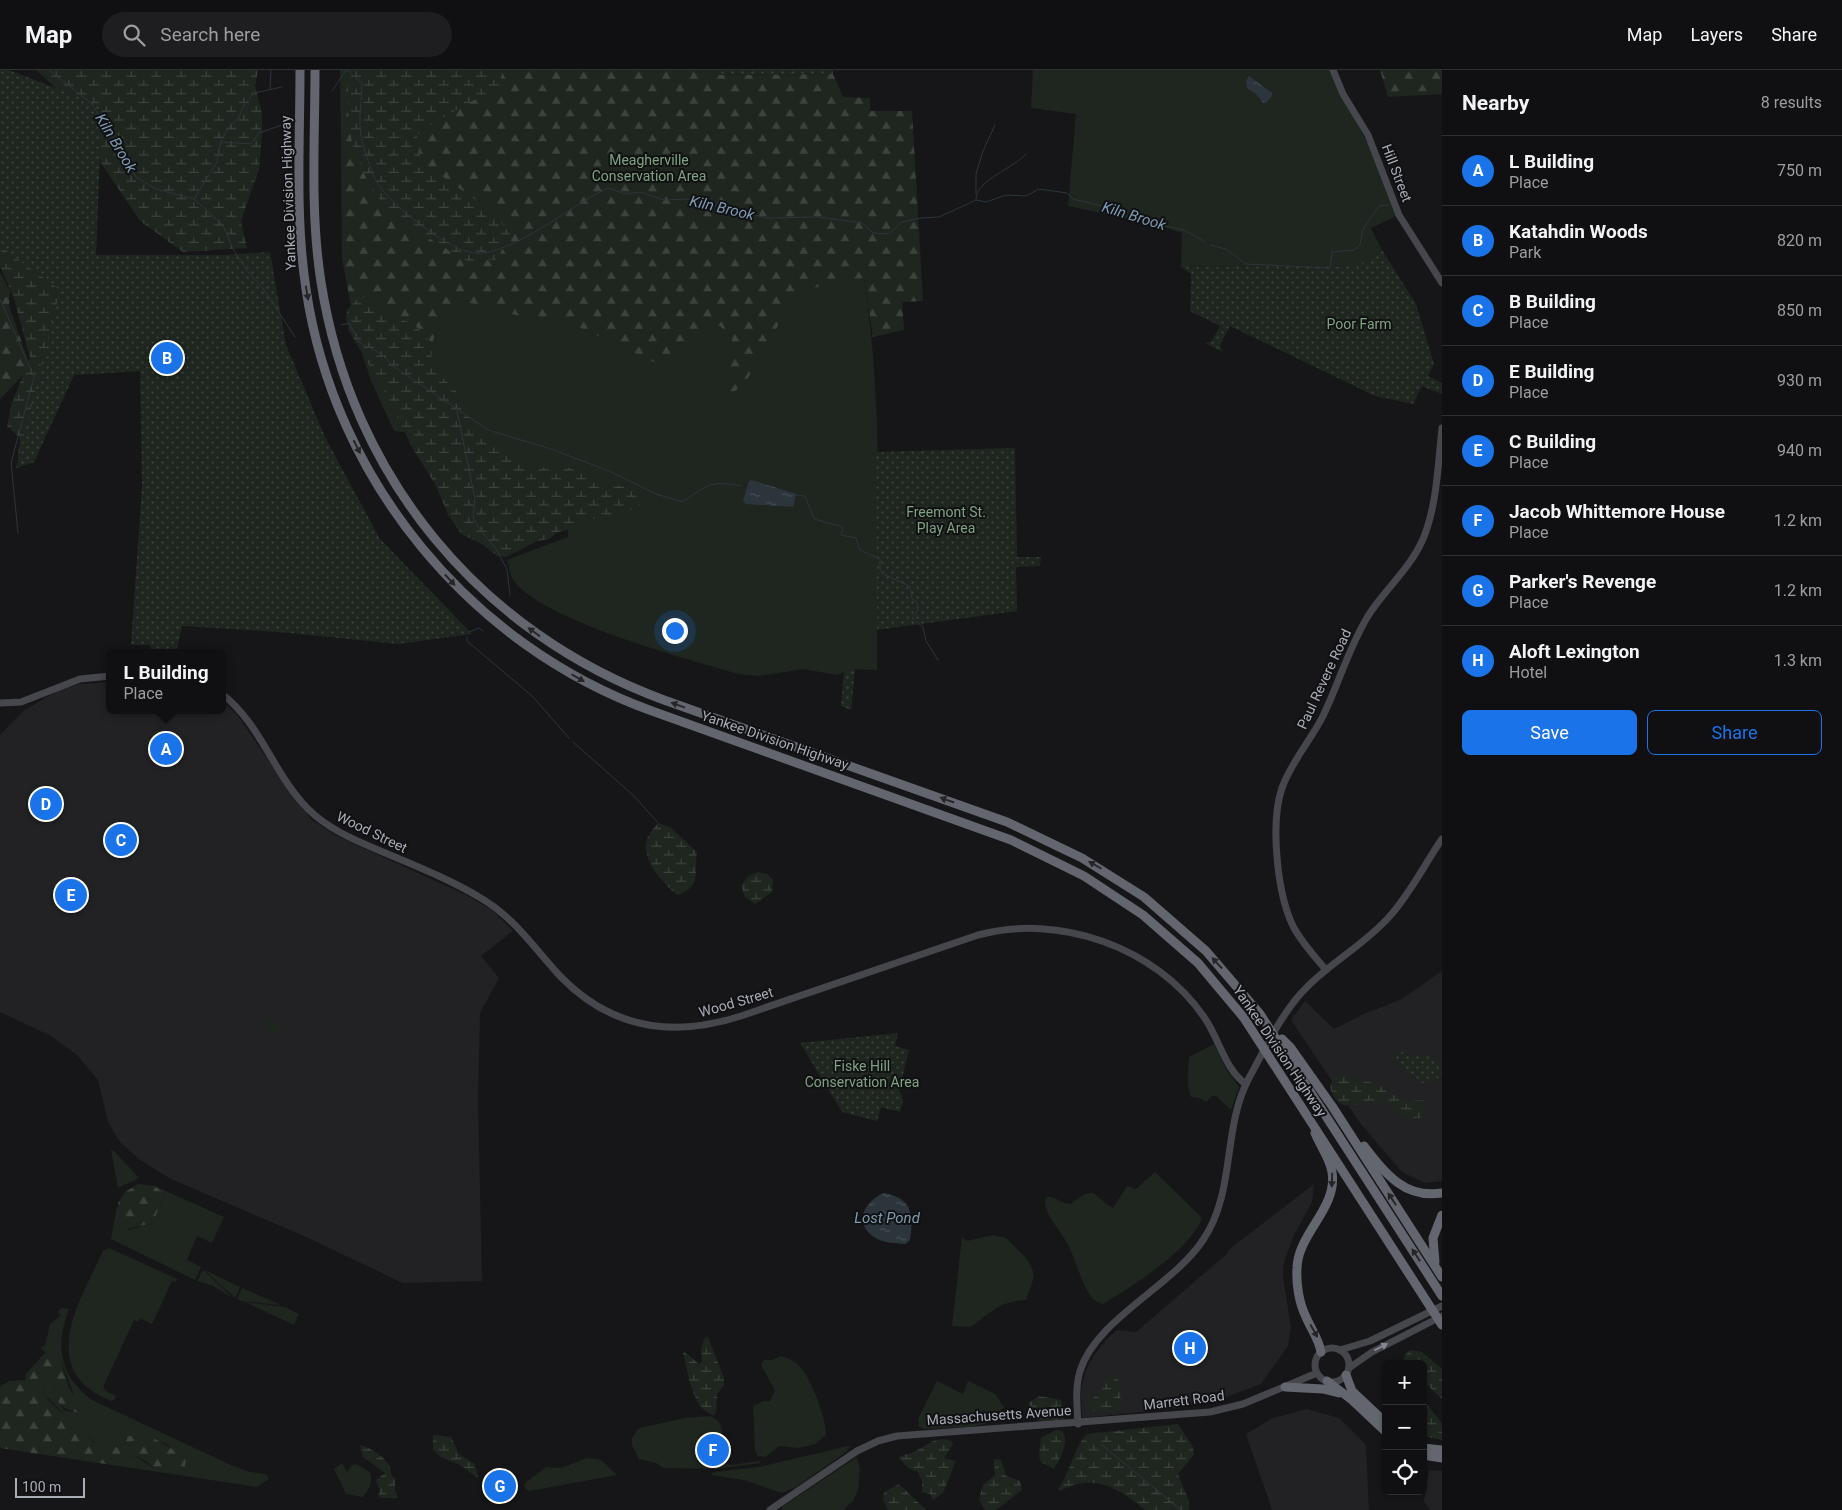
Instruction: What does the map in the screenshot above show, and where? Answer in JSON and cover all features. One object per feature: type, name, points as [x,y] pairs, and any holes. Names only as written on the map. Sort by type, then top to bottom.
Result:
[{"type":"highway","name":"Yankee Division Highway","points":[[300,70],[302,255],[312,322],[326,371],[346,424],[377,485],[418,544],[457,587],[514,637],[550,662],[600,690],[652,711],[1002,836],[1052,858],[1099,885],[1164,932],[1210,976],[1249,1025],[1442,1325]]},
{"type":"highway","name":"Yankee Division Highway","points":[[315,70],[318,256],[327,316],[339,363],[365,431],[394,482],[429,532],[479,587],[544,640],[609,678],[672,703],[999,818],[1082,858],[1136,892],[1186,932],[1231,978],[1268,1025],[1442,1296]]},
{"type":"highway","points":[[1268,1025],[1291,1048],[1342,1122],[1440,1273]]},
{"type":"highway","points":[[1310,1118],[1330,1166],[1332,1181],[1326,1205],[1300,1251],[1297,1274],[1302,1309],[1318,1340],[1321,1352]]},
{"type":"highway","points":[[1342,1122],[1397,1184],[1419,1193],[1442,1193]]},
{"type":"highway","points":[[1440,1273],[1432,1242],[1436,1224],[1442,1215]]},
{"type":"highway","points":[[1347,1372],[1352,1391],[1382,1418]]},
{"type":"highway","points":[[1327,1381],[1382,1428]]},
{"type":"highway","points":[[1284,1387],[1327,1390],[1350,1399]]},
{"type":"highway","points":[[1427,1448],[1442,1450]]},
{"type":"highway","points":[[1427,1456],[1442,1458]]},
{"type":"street","name":"Hill Street","points":[[1333,70],[1343,94],[1368,135],[1399,215],[1442,283]]},
{"type":"street","name":"Paul Revere Road","points":[[1326,970],[1300,938],[1284,901],[1276,835],[1280,794],[1287,777],[1321,720],[1362,626],[1380,598],[1410,563],[1423,539],[1432,504],[1442,428]]},
{"type":"street","points":[[0,702],[21,702],[50,689],[80,679],[106,676]]},
{"type":"street","name":"Wood Street","points":[[226,698],[249,723],[296,794],[319,819],[357,841],[451,882],[481,898],[512,921],[561,977],[581,994],[599,1007],[627,1020],[658,1027],[682,1028],[710,1024],[978,936],[1016,928],[1047,928],[1078,933],[1103,942],[1143,961],[1168,978],[1200,1010],[1215,1034],[1231,1068],[1246,1084]]},
{"type":"street","name":"Massachusetts Avenue","points":[[770,1510],[856,1452],[886,1438],[906,1434],[1078,1424],[1079,1376],[1092,1346],[1115,1323],[1188,1259],[1209,1231],[1221,1198],[1235,1117],[1246,1084],[1283,1019],[1300,994],[1326,970],[1369,937],[1390,917],[1441,842]]},
{"type":"street","points":[[1442,1306],[1370,1342],[1340,1350],[1329,1348],[1321,1352],[1316,1360],[1317,1373],[1327,1381],[1337,1382],[1366,1355],[1442,1316]]},
{"type":"street","points":[[1340,1350],[1347,1357],[1347,1372]]},
{"type":"street","name":"Marrett Road","points":[[1078,1424],[1210,1412],[1243,1404],[1317,1373]]},
{"type":"shaded area","points":[[106,682],[106,714],[226,714],[226,704],[238,716],[294,798],[312,820],[335,835],[466,895],[492,910],[513,931],[481,956],[499,978],[480,1013],[478,1100],[482,1281],[403,1283],[304,1236],[169,1178],[140,1160],[120,1142],[108,1122],[98,1080],[77,1055],[51,1036],[0,1012],[0,735],[22,712],[57,691],[79,684]]},
{"type":"shaded area","points":[[1442,971],[1442,1181],[1425,1183],[1402,1172],[1360,1123],[1291,1020],[1305,1001],[1334,1029],[1364,1014],[1402,999]]},
{"type":"shaded area","points":[[1314,1184],[1312,1202],[1293,1237],[1284,1262],[1283,1276],[1291,1328],[1288,1346],[1261,1384],[1224,1398],[1171,1409],[1082,1418],[1081,1389],[1086,1370],[1094,1355],[1107,1339],[1117,1330],[1136,1332],[1228,1253],[1227,1251]]},
{"type":"shaded area","points":[[1307,1409],[1339,1418],[1366,1445],[1369,1510],[1272,1510],[1246,1434],[1273,1418]]},
{"type":"shaded area","points":[[1429,1470],[1442,1471],[1442,1510],[1430,1510],[1424,1501],[1425,1495],[1427,1495]]},
{"type":"green space","points":[[0,70],[9,70],[102,106],[96,255],[222,255],[270,252],[286,345],[325,437],[380,539],[472,634],[398,644],[279,632],[182,626],[177,649],[150,649],[150,645],[131,645],[142,486],[140,371],[74,375],[34,462],[16,468],[60,290],[0,246]]},
{"type":"green space","points":[[36,70],[258,70],[255,87],[262,112],[262,135],[259,169],[241,221],[247,248],[183,252],[140,221],[101,163],[95,132],[78,108]]},
{"type":"green space","name":"Meagherville Conservation Area","points":[[340,70],[714,70],[715,75],[833,74],[843,97],[870,98],[870,111],[912,111],[923,301],[902,302],[904,330],[873,337],[864,278],[831,283],[815,288],[801,296],[788,310],[750,374],[741,386],[732,393],[727,388],[732,337],[720,326],[711,328],[698,335],[687,347],[674,368],[669,369],[572,324],[543,317],[521,316],[471,303],[462,304],[446,314],[435,330],[433,345],[420,332],[387,314],[372,301],[356,334],[342,258]]},
{"type":"green space","points":[[340,70],[503,70],[499,86],[437,121],[417,135],[421,161],[494,213],[511,235],[496,260],[467,261],[393,217],[369,185],[352,144],[348,111],[348,81]]},
{"type":"green space","points":[[714,70],[833,70],[833,74],[714,75]]},
{"type":"green space","points":[[1033,70],[1332,70],[1345,102],[1368,144],[1396,216],[1371,228],[1382,250],[1359,265],[1181,267],[1182,233],[1160,226],[1068,206],[1076,114],[1031,108]]},
{"type":"green space","points":[[1380,70],[1442,70],[1442,94],[1388,97]]},
{"type":"green space","points":[[0,228],[148,373],[119,367],[75,322],[28,463],[18,458],[20,438],[7,426],[12,402],[30,358],[14,299],[0,266]]},
{"type":"green space","name":"Poor Farm","points":[[1382,250],[1416,304],[1434,364],[1428,376],[1442,383],[1442,394],[1422,386],[1413,404],[1375,396],[1230,326],[1220,345],[1222,352],[1205,343],[1211,342],[1220,326],[1190,311],[1191,274],[1181,267],[1358,265]]},
{"type":"green space","points":[[370,271],[864,278],[870,327],[877,424],[877,670],[850,669],[837,675],[803,669],[760,676],[738,674],[652,648],[581,623],[550,608],[526,593],[512,578],[507,560],[568,537],[567,494],[448,516],[432,435],[394,431],[371,381],[361,350]]},
{"type":"green space","points":[[0,273],[10,291],[9,306],[34,377],[25,355],[29,369],[0,399]]},
{"type":"green space","points":[[364,297],[372,301],[388,316],[413,323],[433,345],[431,357],[437,372],[457,392],[472,424],[506,456],[532,467],[571,468],[585,473],[597,482],[623,486],[639,495],[640,505],[629,511],[590,520],[556,533],[549,539],[537,541],[506,557],[497,556],[482,544],[461,534],[448,514],[435,484],[413,449],[386,394],[349,331],[346,318],[347,310],[356,300]]},
{"type":"green space","name":"Freemont St. Play Area","points":[[1015,448],[1017,557],[1041,557],[1040,566],[1016,567],[1017,611],[877,630],[876,452]]},
{"type":"green space","points":[[855,669],[851,710],[841,706],[844,672]]},
{"type":"green space","points":[[658,823],[670,827],[697,852],[694,883],[685,892],[677,895],[654,870],[647,855],[647,839]]},
{"type":"green space","points":[[758,872],[767,874],[773,880],[772,892],[755,904],[745,897],[741,886],[748,876]]},
{"type":"green space","points":[[269,1018],[283,1029],[277,1036],[263,1025]]},
{"type":"green space","name":"Fiske Hill Conservation Area","points":[[898,1033],[895,1046],[909,1050],[899,1090],[903,1099],[900,1112],[881,1107],[877,1121],[842,1112],[800,1043]]},
{"type":"green space","points":[[1214,1044],[1226,1069],[1239,1087],[1231,1110],[1216,1096],[1212,1096],[1206,1102],[1199,1098],[1191,1097],[1189,1093],[1189,1057]]},
{"type":"green space","points":[[1401,1051],[1409,1056],[1432,1055],[1442,1065],[1442,1076],[1428,1083],[1422,1083],[1409,1071],[1394,1064],[1394,1059]]},
{"type":"green space","points":[[1343,1075],[1380,1085],[1402,1101],[1423,1100],[1425,1102],[1422,1117],[1409,1117],[1385,1104],[1374,1101],[1350,1105],[1341,1104],[1334,1096],[1330,1085],[1335,1077]]},
{"type":"green space","points":[[111,1150],[114,1151],[139,1178],[118,1188]]},
{"type":"green space","points":[[1155,1172],[1202,1218],[1196,1230],[1186,1242],[1159,1266],[1103,1304],[1098,1302],[1088,1292],[1067,1242],[1046,1210],[1045,1200],[1047,1197],[1050,1197],[1071,1204],[1085,1194],[1090,1193],[1113,1208],[1127,1186],[1136,1189]]},
{"type":"green space","points":[[138,1184],[155,1186],[164,1194],[153,1223],[123,1230],[118,1223],[118,1203],[125,1192]]},
{"type":"green space","points":[[155,1186],[224,1217],[212,1243],[197,1236],[187,1260],[201,1267],[195,1280],[111,1239],[117,1206],[120,1213],[118,1223],[128,1230],[153,1223],[164,1195]]},
{"type":"green space","points":[[993,1235],[1006,1238],[1027,1259],[1034,1277],[1026,1300],[1002,1305],[970,1327],[952,1326],[962,1237],[967,1241]]},
{"type":"green space","points":[[109,1248],[177,1279],[176,1282],[172,1281],[152,1324],[140,1318],[138,1322],[134,1320],[103,1387],[106,1391],[116,1396],[112,1401],[88,1388],[74,1372],[69,1354],[70,1334],[75,1313],[103,1251]]},
{"type":"green space","points":[[203,1269],[240,1287],[235,1298],[233,1296]]},
{"type":"green space","points":[[203,1270],[231,1297],[213,1286],[197,1281]]},
{"type":"green space","points":[[242,1288],[279,1305],[241,1301],[237,1299]]},
{"type":"green space","points":[[245,1302],[285,1307],[299,1314],[294,1325]]},
{"type":"green space","points":[[62,1308],[69,1309],[62,1335],[63,1359],[73,1380],[92,1400],[231,1465],[250,1472],[266,1474],[269,1479],[257,1487],[125,1467],[128,1460],[135,1456],[155,1469],[185,1468],[186,1457],[174,1451],[167,1444],[144,1436],[115,1447],[102,1441],[94,1443],[82,1427],[67,1417],[43,1393],[44,1383],[49,1372],[56,1388],[53,1392],[64,1410],[78,1413],[73,1391],[59,1356],[45,1353],[40,1347],[45,1346],[50,1324],[60,1316],[58,1311]]},
{"type":"green space","points":[[705,1337],[708,1337],[724,1378],[724,1385],[717,1394],[716,1412],[714,1415],[707,1412],[696,1398],[683,1353],[685,1352],[699,1364],[702,1361],[701,1349]]},
{"type":"green space","points":[[1410,1350],[1422,1352],[1442,1369],[1442,1399],[1427,1385],[1427,1360],[1403,1360]]},
{"type":"green space","points":[[45,1353],[59,1356],[69,1388],[77,1400],[78,1413],[60,1404],[53,1392],[56,1388],[49,1373],[44,1383],[43,1393],[56,1408],[84,1429],[94,1443],[102,1441],[115,1447],[125,1443],[128,1436],[149,1437],[186,1457],[185,1468],[189,1471],[188,1474],[155,1469],[146,1461],[135,1456],[128,1460],[125,1467],[0,1448],[0,1387],[9,1381],[25,1380],[26,1374]]},
{"type":"green space","points":[[780,1356],[800,1367],[809,1380],[821,1410],[826,1435],[815,1444],[799,1448],[779,1446],[765,1457],[758,1456],[755,1451],[753,1406],[763,1401],[770,1401],[775,1391],[761,1365],[764,1360],[772,1360]]},
{"type":"green space","points":[[1110,1373],[1118,1378],[1122,1408],[1113,1412],[1088,1411],[1088,1403],[1102,1389]]},
{"type":"green space","points":[[937,1381],[963,1394],[968,1381],[995,1394],[1004,1407],[988,1423],[970,1427],[924,1429],[919,1427],[918,1419]]},
{"type":"green space","points":[[1039,1396],[1061,1400],[1065,1416],[1063,1421],[1042,1422],[1036,1419],[1028,1403]]},
{"type":"green space","points":[[1427,1405],[1442,1423],[1442,1440],[1427,1437]]},
{"type":"green space","points":[[709,1416],[720,1423],[722,1429],[721,1462],[731,1465],[759,1461],[760,1463],[715,1469],[664,1468],[656,1463],[639,1459],[632,1445],[632,1438],[639,1428],[685,1418]]},
{"type":"green space","points":[[1178,1424],[1193,1447],[1194,1455],[1178,1474],[1189,1501],[1189,1510],[1145,1510],[1115,1489],[1094,1483],[1084,1483],[1060,1491],[1058,1489],[1087,1434]]},
{"type":"green space","points":[[1056,1430],[1062,1431],[1065,1444],[1054,1469],[1041,1462],[1039,1456],[1041,1438]]},
{"type":"green space","points":[[433,1435],[451,1437],[459,1454],[475,1464],[478,1478],[460,1465],[441,1457],[433,1450]]},
{"type":"green space","points":[[943,1439],[951,1441],[953,1444],[944,1458],[956,1461],[943,1493],[933,1500],[930,1494],[922,1492],[922,1481],[918,1472],[908,1468],[898,1457],[914,1452],[933,1441]]},
{"type":"green space","points":[[360,1445],[376,1452],[389,1465],[391,1475],[395,1478],[395,1491],[398,1498],[382,1498],[378,1496],[380,1491],[376,1480],[385,1473],[363,1457]]},
{"type":"green space","points":[[850,1447],[846,1452],[796,1487],[782,1493],[744,1480],[711,1475],[713,1472],[759,1467]]},
{"type":"green space","points":[[857,1457],[860,1469],[858,1491],[853,1501],[843,1510],[782,1510],[782,1507]]},
{"type":"green space","points":[[587,1458],[601,1460],[617,1475],[529,1491],[525,1488],[524,1484],[546,1467],[561,1468]]},
{"type":"green space","points":[[994,1459],[1001,1460],[1006,1476],[1020,1481],[1022,1490],[996,1510],[985,1510],[979,1499],[983,1485],[995,1475]]},
{"type":"green space","points":[[342,1463],[347,1472],[352,1465],[356,1464],[370,1472],[370,1485],[362,1497],[346,1494],[334,1469]]},
{"type":"green space","points":[[899,1484],[926,1510],[888,1510],[883,1500],[884,1492]]},
{"type":"water","points":[[1249,76],[1272,93],[1272,96],[1266,103],[1263,103],[1256,94],[1247,88],[1246,81]]},
{"type":"water","points":[[752,480],[796,494],[793,507],[746,504],[743,501],[749,481]]},
{"type":"water","name":"Lost Pond","points":[[884,1193],[900,1199],[906,1203],[909,1209],[912,1222],[910,1240],[905,1244],[877,1239],[864,1225],[864,1213],[867,1207]]},
{"type":"waterway","name":"Kiln Brook","points":[[49,70],[92,104],[136,177],[156,189],[194,199],[217,162],[221,141],[228,128],[238,119],[245,103],[254,93],[282,87]]},
{"type":"waterway","points":[[270,89],[271,70]]},
{"type":"waterway","name":"Kiln Brook","points":[[332,91],[346,70]]},
{"type":"waterway","name":"Kiln Brook","points":[[347,70],[362,83],[361,136],[371,169],[379,186],[398,206],[428,231],[453,246],[473,253],[485,253],[518,241],[608,188],[625,194],[640,192],[664,200],[688,199],[767,218],[819,217],[862,223],[873,233],[889,234],[902,222],[939,217],[976,200],[986,202],[1006,195],[1026,196],[1039,189],[1067,193],[1073,199],[1098,205],[1137,220],[1184,230],[1205,242]]},
{"type":"waterway","name":"Kiln Brook","points":[[222,142],[251,144],[259,133],[282,125]]},
{"type":"waterway","points":[[976,193],[976,174],[983,151],[995,125]]},
{"type":"waterway","points":[[976,199],[977,192],[982,186],[1026,154]]},
{"type":"waterway","name":"Kiln Brook","points":[[194,199],[223,225],[233,249],[248,272],[263,288],[295,337]]},
{"type":"waterway","name":"Kiln Brook","points":[[1210,245],[1226,249],[1246,264],[1330,268],[1332,252],[1354,250],[1360,245],[1363,229],[1379,206],[1389,205]]},
{"type":"waterway","points":[[0,299],[34,377],[11,463],[18,533]]},
{"type":"waterway","name":"Kiln Brook","points":[[341,325],[349,323],[359,342],[380,353],[393,366],[488,430],[551,449],[609,471],[656,494],[682,502],[710,485],[741,486]]},
{"type":"waterway","points":[[457,411],[475,499],[473,517],[479,529],[495,547],[507,569],[510,595]]},
{"type":"waterway","name":"Kiln Brook","points":[[794,495],[805,496],[814,519],[843,527],[841,535],[856,538],[860,550],[880,559],[880,569],[885,575],[910,586],[912,599],[917,602],[918,607],[912,618],[923,627],[926,641],[938,660]]},
{"type":"waterway","points":[[469,632],[479,628],[483,631]]},
{"type":"waterway","points":[[467,637],[467,641],[532,696],[569,738]]},
{"type":"waterway","points":[[573,742],[635,797],[658,823]]},
{"type":"waterway","points":[[1102,1445],[1181,1510]]},
{"type":"place","name":"Katahdin Woods","points":[[167,358]]},
{"type":"place","name":"L Building","points":[[166,749]]},
{"type":"place","name":"E Building","points":[[46,804]]},
{"type":"place","name":"B Building","points":[[121,840]]},
{"type":"place","name":"C Building","points":[[71,895]]},
{"type":"place","name":"Aloft Lexington","points":[[1190,1348]]},
{"type":"place","name":"Jacob Whittemore House","points":[[713,1450]]},
{"type":"place","name":"Parker's Revenge","points":[[500,1486]]}]
